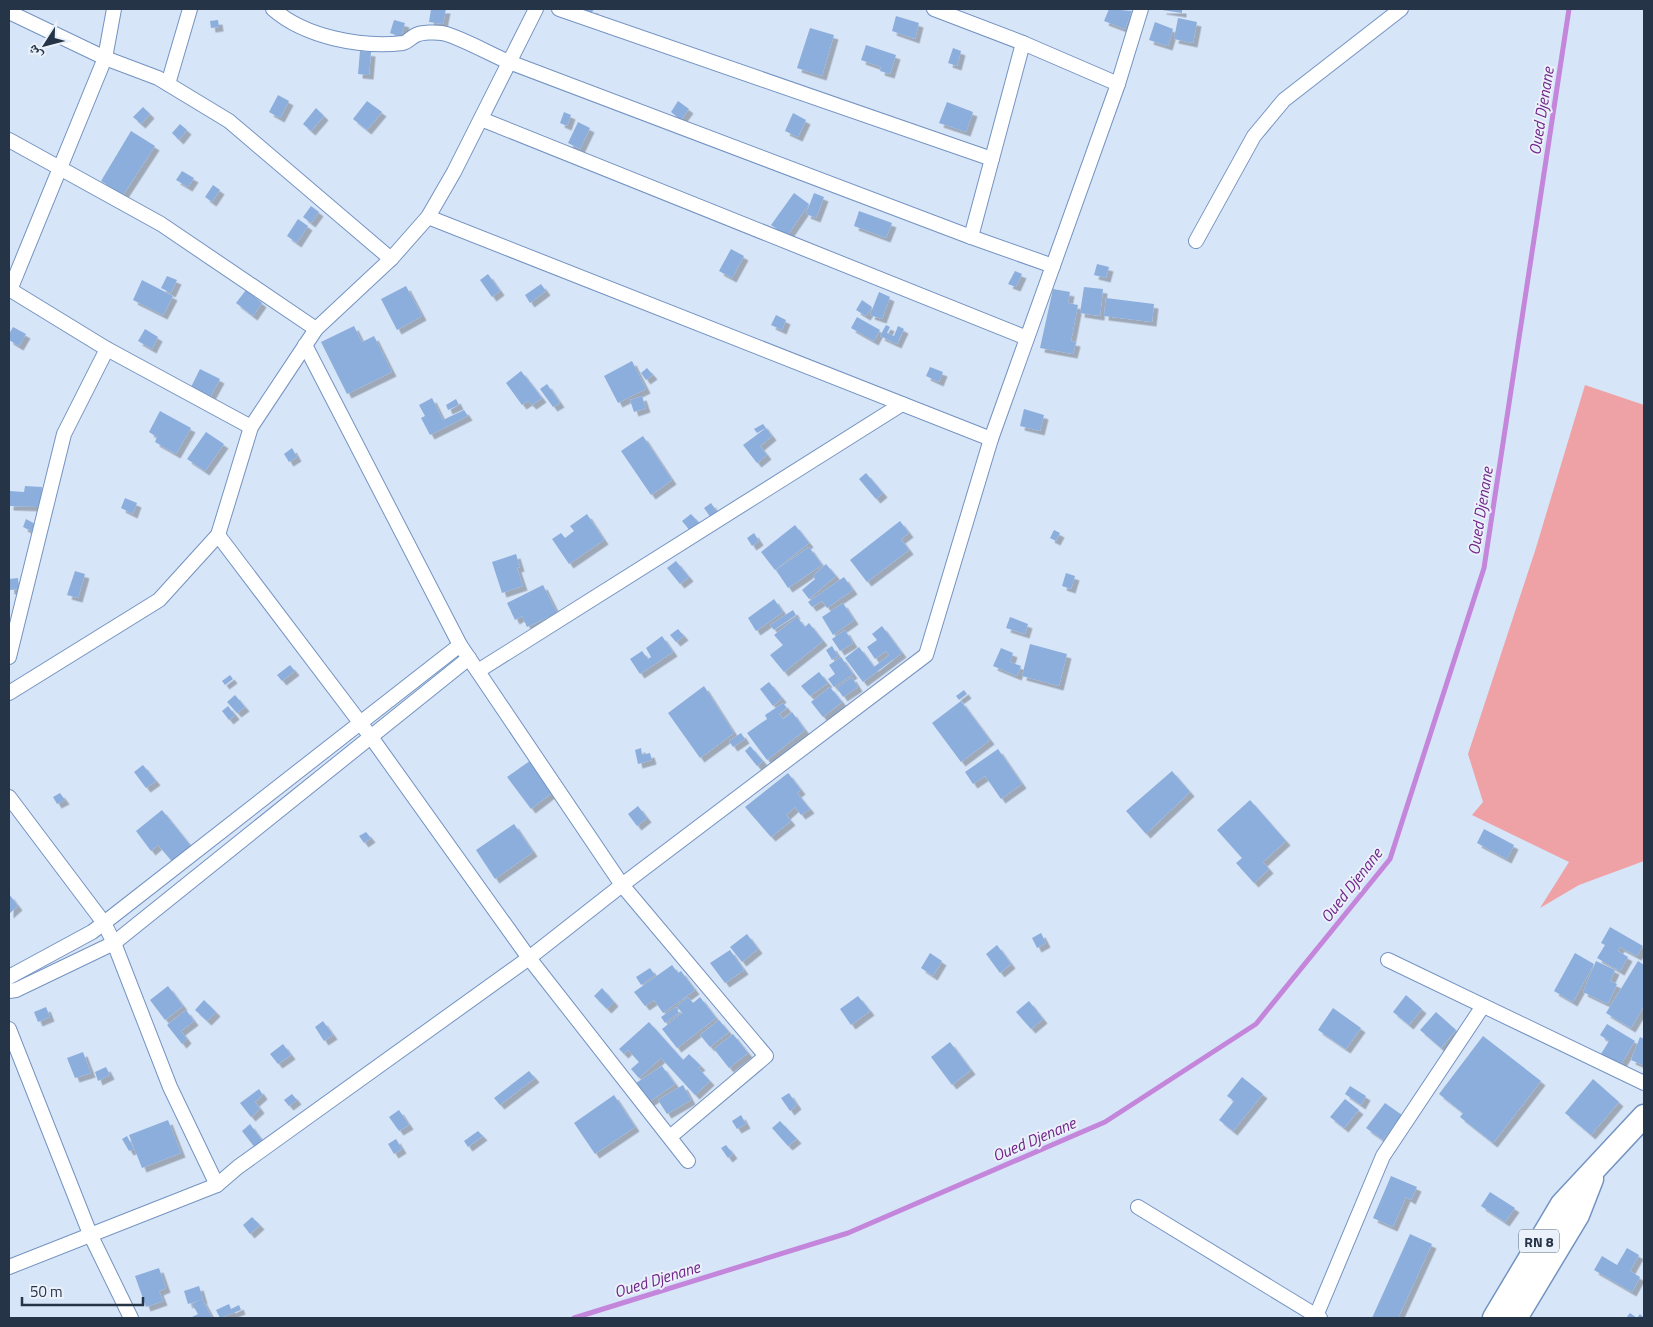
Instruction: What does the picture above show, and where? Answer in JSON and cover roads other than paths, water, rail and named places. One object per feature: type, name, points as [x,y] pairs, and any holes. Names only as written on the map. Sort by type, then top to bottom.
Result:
[{"type":"main road","name":"RN 8","points":[[1494,1318],[1562,1204],[1595,1171],[1644,1116]]},
{"type":"main road","name":"RN 8","points":[[1516,1318],[1578,1215],[1595,1171]]},
{"type":"street","points":[[114,9],[105,58],[62,168],[9,289],[107,349],[251,427]]},
{"type":"street","points":[[168,84],[190,9]]},
{"type":"street","points":[[273,9],[290,22],[312,33],[379,44],[405,43],[417,34],[443,33],[509,62],[1052,266]]},
{"type":"street","points":[[9,694],[159,600],[218,535],[251,427],[316,329],[390,259],[428,217],[454,172],[536,9]]},
{"type":"street","points":[[559,9],[992,159]]},
{"type":"street","points":[[934,9],[1023,43],[1118,84]]},
{"type":"street","points":[[9,1267],[217,1185],[238,1167],[529,958],[622,885],[926,655],[991,439],[1118,84],[1141,9]]},
{"type":"street","points":[[1196,241],[1254,136],[1284,100],[1401,9]]},
{"type":"street","points":[[9,12],[105,58],[168,84],[228,121],[390,259]]},
{"type":"street","points":[[971,237],[1023,43]]},
{"type":"street","points":[[481,119],[1027,338]]},
{"type":"street","points":[[9,140],[161,224],[316,329]]},
{"type":"street","points":[[428,217],[991,439]]},
{"type":"street","points":[[306,345],[460,645],[622,885],[766,1056],[670,1137]]},
{"type":"street","points":[[9,656],[64,434],[107,349]]},
{"type":"street","points":[[478,671],[902,404]]},
{"type":"street","points":[[218,535],[371,736],[529,958],[688,1161]]},
{"type":"street","points":[[9,977],[104,923],[460,645]]},
{"type":"street","points":[[9,991],[16,990],[114,943],[469,658]]},
{"type":"street","points":[[9,797],[104,923],[114,943],[170,1087],[217,1185]]},
{"type":"street","points":[[1388,960],[1644,1082]]},
{"type":"street","points":[[1138,1207],[1318,1317],[1383,1156],[1483,1006]]},
{"type":"street","points":[[9,1028],[90,1234],[131,1318]]},
{"type":"waterway","name":"Oued Djenane","points":[[574,1318],[848,1233],[1105,1122],[1256,1024],[1390,859],[1484,568],[1569,9]]}]
